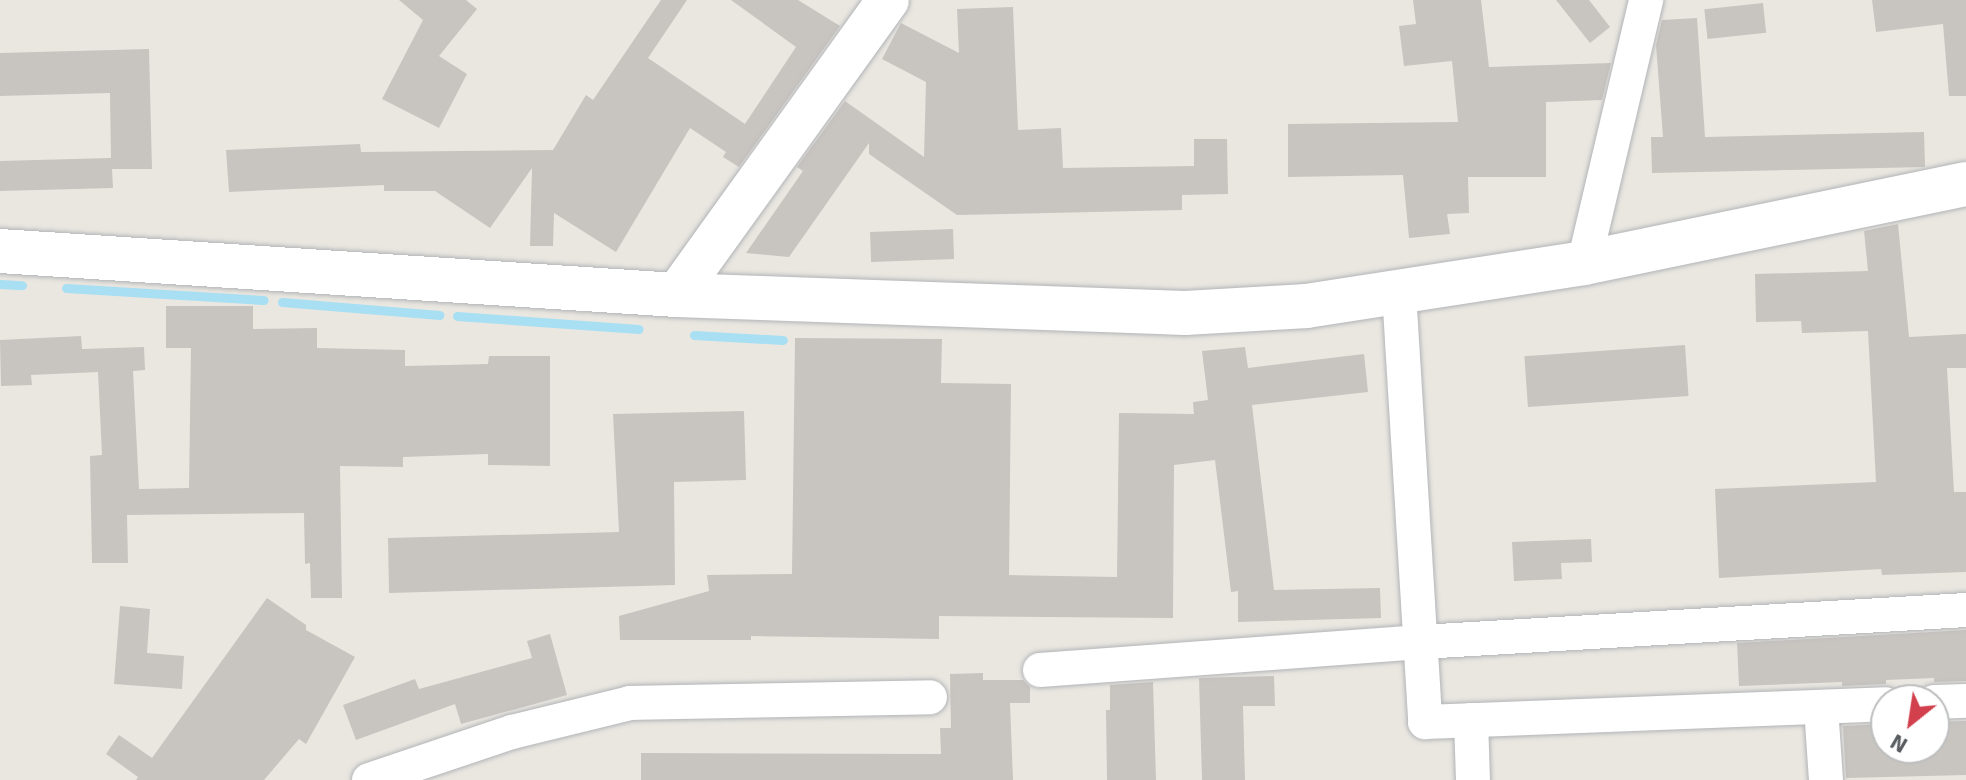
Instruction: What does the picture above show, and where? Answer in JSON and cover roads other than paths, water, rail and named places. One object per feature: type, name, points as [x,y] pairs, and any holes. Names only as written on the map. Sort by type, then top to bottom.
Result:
[{"type":"main road","points":[[0,251],[676,295],[1185,313],[1307,306],[1584,263],[1966,184]]},
{"type":"street","points":[[676,295],[888,0]]},
{"type":"street","points":[[1584,263],[1646,0]]},
{"type":"street","points":[[1399,292],[1425,722],[1870,705]]},
{"type":"street","points":[[1040,670],[1421,642],[1966,610]]},
{"type":"street","points":[[369,780],[512,732],[630,703],[930,697]]},
{"type":"street","points":[[1821,707],[1826,780]]},
{"type":"street","points":[[1471,720],[1473,780]]},
{"type":"waterway","points":[[0,284],[22,285]]},
{"type":"waterway","points":[[66,288],[264,300]]},
{"type":"waterway","points":[[282,302],[439,315]]},
{"type":"waterway","points":[[457,316],[639,329]]},
{"type":"waterway","points":[[694,335],[783,340]]}]
